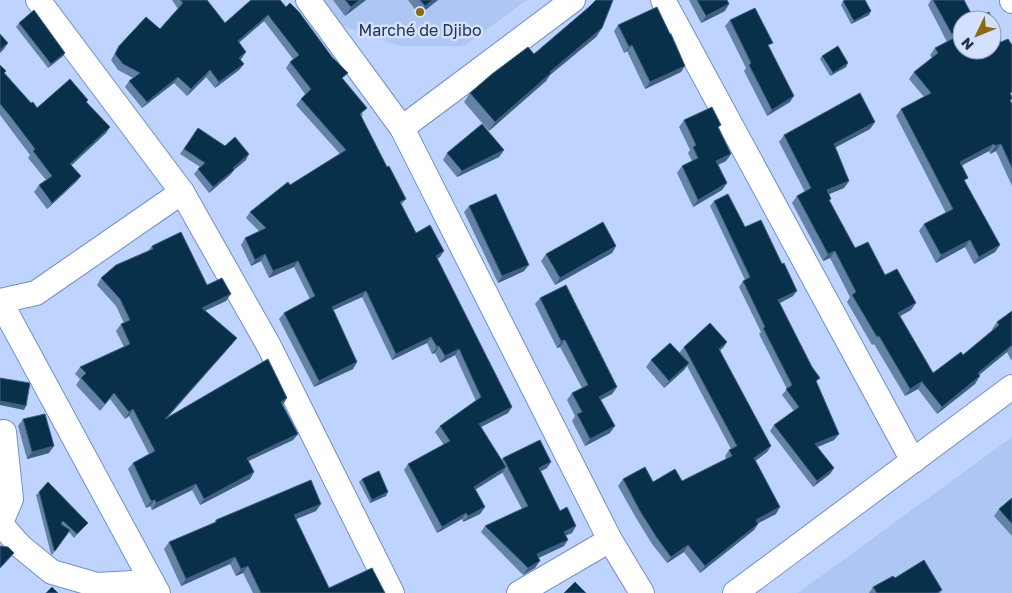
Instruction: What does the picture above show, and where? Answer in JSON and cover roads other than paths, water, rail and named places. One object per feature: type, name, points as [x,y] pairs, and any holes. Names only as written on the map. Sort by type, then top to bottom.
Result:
[{"type":"street","points":[[38,0],[182,192],[269,346],[392,593]]},
{"type":"street","points":[[308,0],[402,128],[610,540],[642,593]]},
{"type":"street","points":[[402,128],[573,0]]},
{"type":"street","points":[[663,0],[912,461]]},
{"type":"street","points":[[147,589],[0,301],[36,293],[182,192]]},
{"type":"street","points":[[734,593],[1012,387]]},
{"type":"street","points":[[4,432],[11,499],[0,523],[20,546],[52,572],[97,585],[147,589]]},
{"type":"street","points":[[519,593],[610,540]]},
{"type":"place","name":"Marché de Djibo","points":[[420,12]]}]
